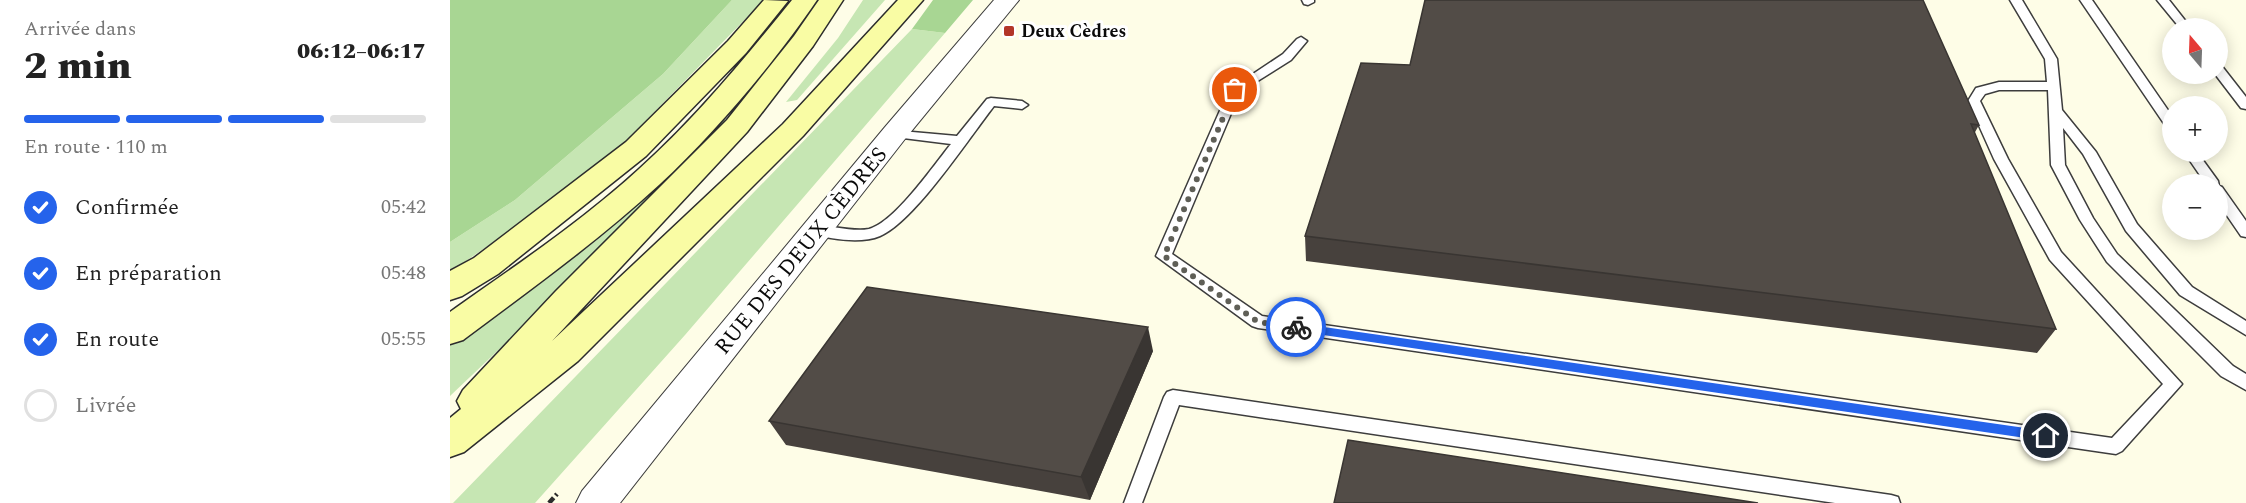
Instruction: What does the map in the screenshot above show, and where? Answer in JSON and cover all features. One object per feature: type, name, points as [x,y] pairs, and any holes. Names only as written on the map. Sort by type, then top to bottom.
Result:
[{"type":"street","points":[[450,287],[486,266],[636,149],[737,47],[777,0]]},
{"type":"street","points":[[450,330],[561,251],[650,176],[727,97],[805,0]]},
{"type":"street","points":[[450,428],[568,300],[737,126],[804,41],[831,0]]},
{"type":"street","points":[[450,440],[565,351],[793,130],[911,0]]},
{"type":"street","name":"RUE DES DEUX CÈDRES","points":[[596,503],[895,133],[1007,0]]},
{"type":"lane","points":[[2016,0],[2051,58],[2058,165],[2087,220],[2112,258],[2227,371],[2246,383]]},
{"type":"lane","points":[[2086,0],[2162,110]]},
{"type":"lane","points":[[2163,0],[2178,18]]},
{"type":"lane","points":[[1301,41],[1287,57],[1235,90],[1164,256],[1258,322],[2116,446],[2173,384],[2055,256],[2001,159],[1974,101],[1980,91],[1999,86],[2054,86]]},
{"type":"lane","points":[[2228,82],[2246,105]]},
{"type":"lane","points":[[817,230],[858,234],[874,232],[892,224],[991,102],[1022,105]]},
{"type":"lane","points":[[2056,110],[2089,152],[2131,227],[2186,291],[2246,329]]},
{"type":"lane","points":[[895,133],[960,141]]},
{"type":"lane","points":[[2228,206],[2246,232]]},
{"type":"lane","points":[[1133,503],[1173,397],[1891,503]]},
{"type":"green space","points":[[450,0],[732,0],[663,74],[515,200],[450,242]]},
{"type":"green space","points":[[732,0],[764,0],[622,145],[518,225],[450,272],[450,242],[515,200],[663,74]]},
{"type":"green space","points":[[863,0],[885,0],[797,100],[786,102],[838,38]]},
{"type":"green space","points":[[933,0],[973,0],[945,33],[912,29]]},
{"type":"green space","points":[[912,29],[945,33],[685,335],[535,503],[453,503]]},
{"type":"green space","points":[[724,112],[726,121],[615,239],[450,396],[450,338]]},
{"type":"building","points":[[1425,0],[1923,0],[1979,125],[1971,124],[2056,329],[1305,236],[1361,63],[1410,65]]},
{"type":"building","points":[[867,287],[1148,327],[1081,477],[769,421]]},
{"type":"building","points":[[1348,440],[1758,503],[1334,503]]},
{"type":"way so far","points":[[1235,90],[1164,256],[1258,322],[1296,327]]},
{"type":"place","name":"Deux Cèdres","points":[[1009,31]]},
{"type":"route","points":[[1296,327],[2046,436]]}]
